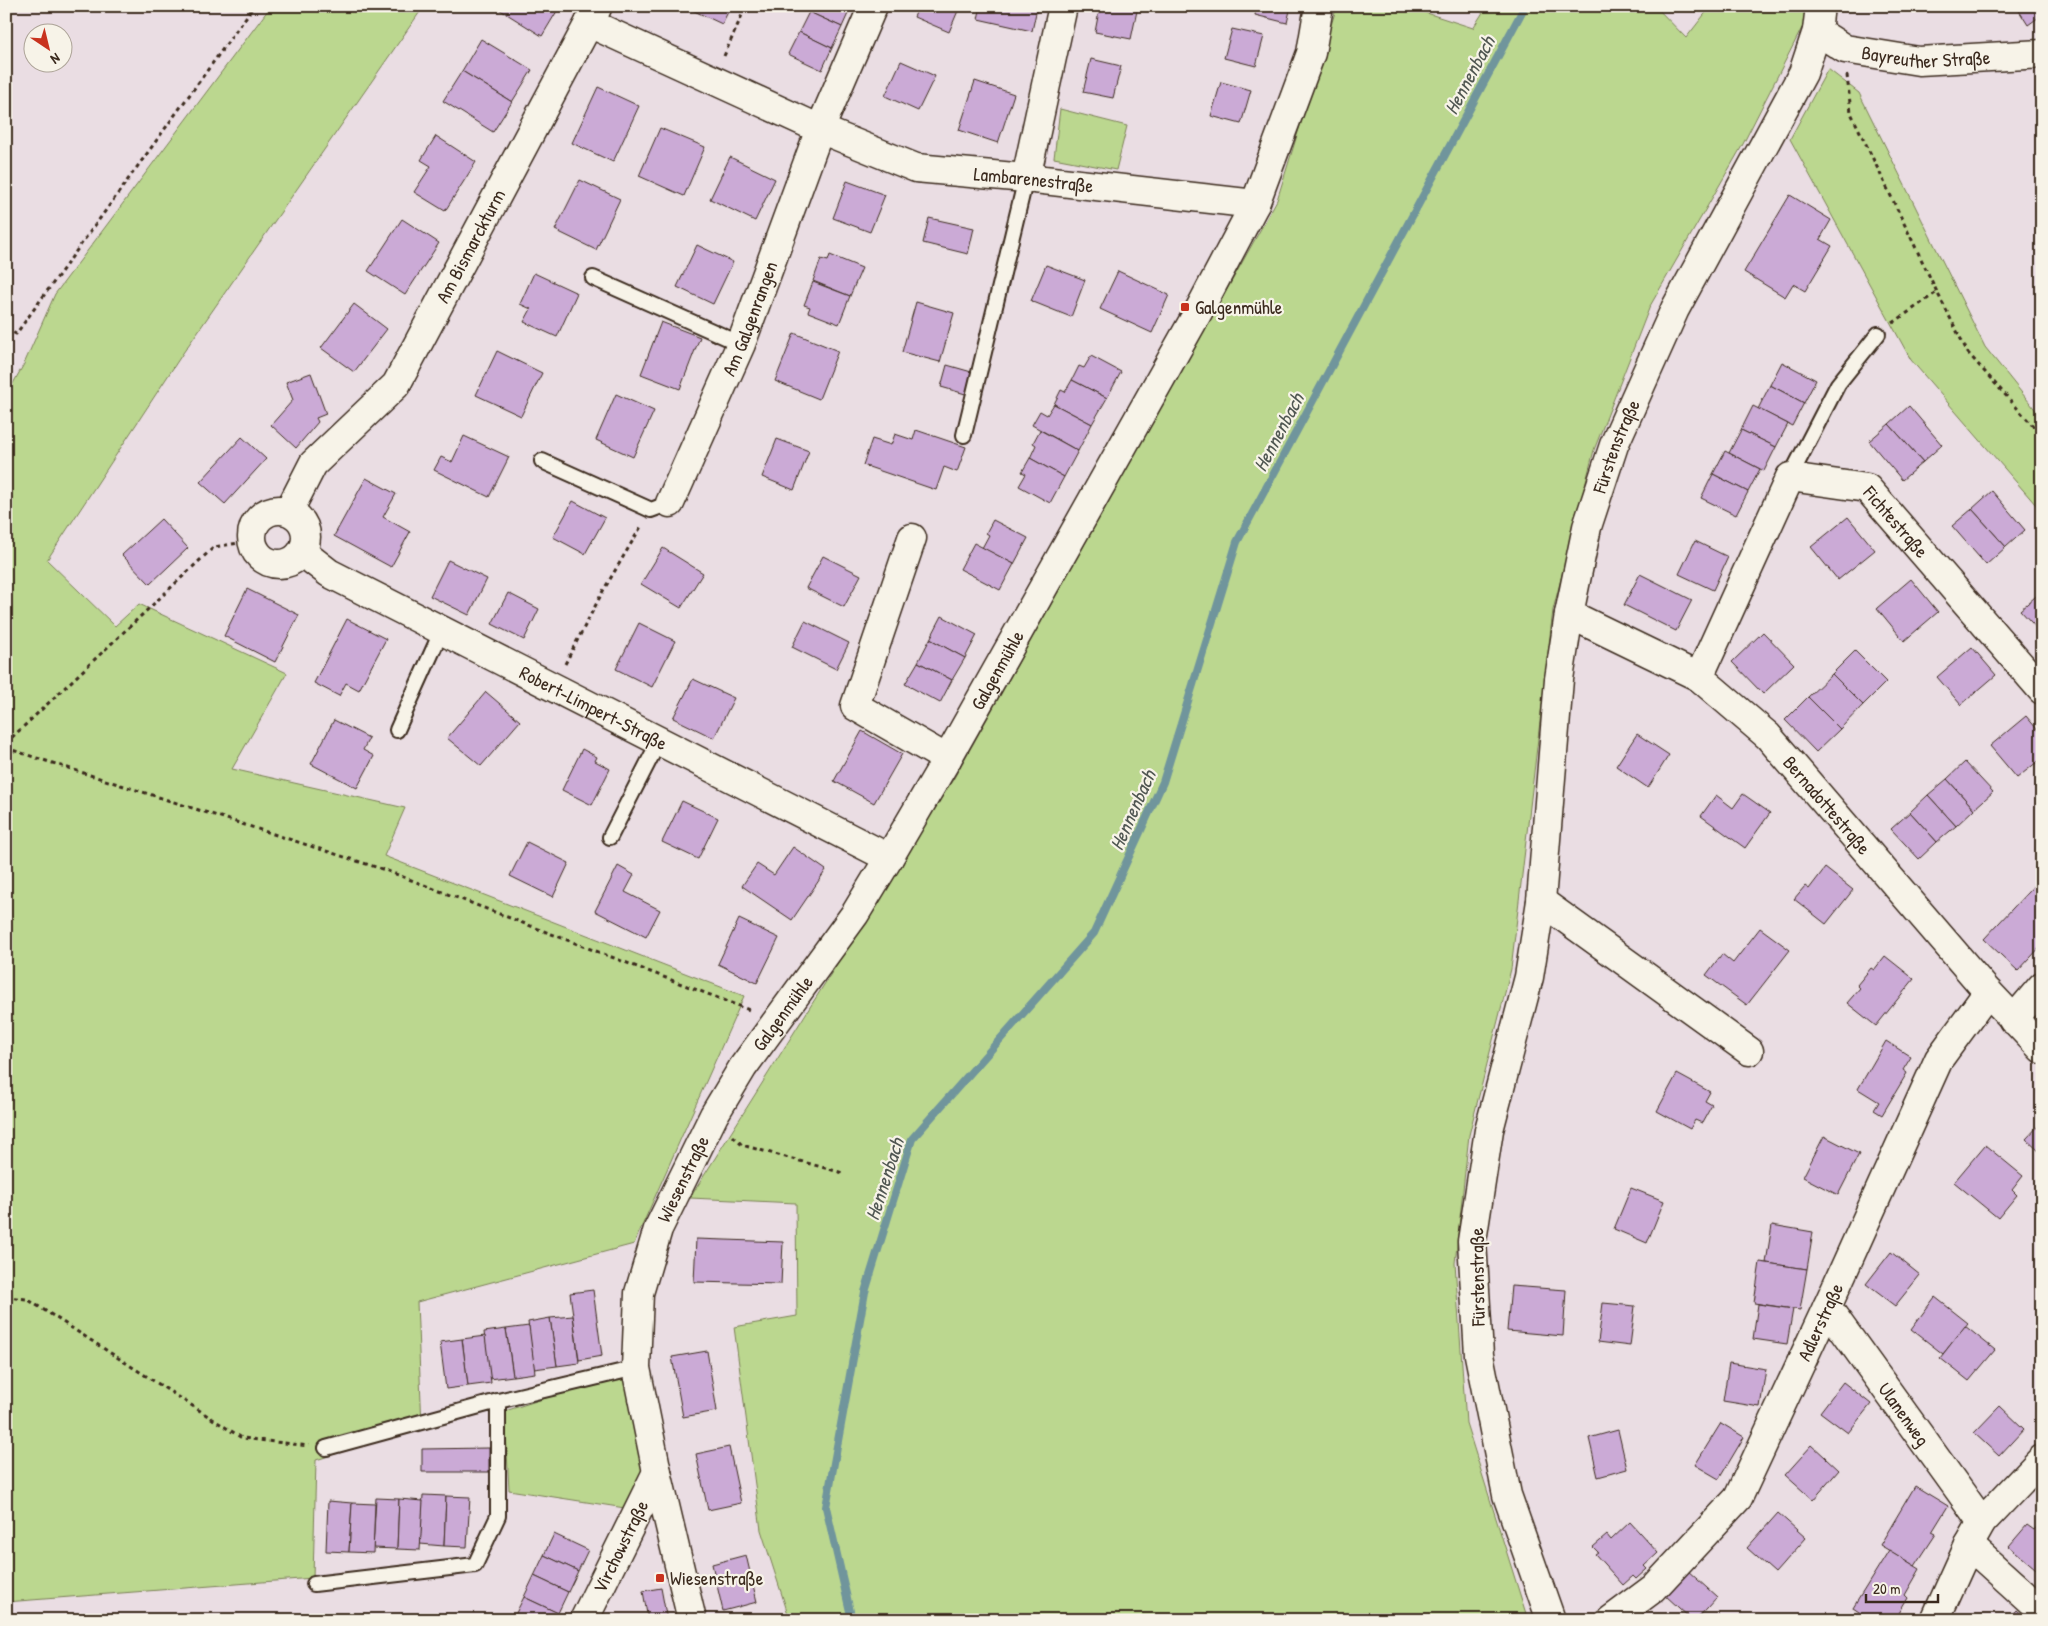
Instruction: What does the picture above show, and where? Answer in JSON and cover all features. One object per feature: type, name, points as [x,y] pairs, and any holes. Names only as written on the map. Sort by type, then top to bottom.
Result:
[{"type":"street","points":[[820,129],[873,6]]},
{"type":"street","points":[[1026,178],[1063,6]]},
{"type":"street","name":"Galgenmühle","points":[[743,1067],[855,914],[889,858],[948,759],[1197,314],[1255,204],[1311,53],[1319,6]]},
{"type":"street","name":"Lambarenestraße","points":[[593,15],[713,79],[820,129],[916,168],[1026,178],[1255,204]]},
{"type":"street","name":"Am Bismarckturm","points":[[289,512],[313,464],[396,385],[593,15]]},
{"type":"street","name":"Bayreuther Straße","points":[[1818,18],[1844,50],[1919,61],[2042,54]]},
{"type":"street","name":"Fürstenstraße","points":[[1551,1620],[1507,1495],[1479,1355],[1472,1241],[1489,1130],[1529,976],[1541,901],[1560,679],[1570,614],[1587,527],[1614,445],[1675,309],[1803,73],[1818,18]]},
{"type":"street","name":"Am Galgenrangen","points":[[660,506],[741,344],[820,129]]},
{"type":"street","points":[[1699,677],[1790,477]]},
{"type":"street","name":"Fichtestraße","points":[[1790,477],[1867,488],[2042,690]]},
{"type":"street","points":[[280,510],[289,512],[303,524],[306,533],[306,543],[296,559],[278,565],[268,563],[260,558],[251,541],[252,531],[262,515],[270,511],[280,510]]},
{"type":"street","points":[[912,538],[855,706],[948,759]]},
{"type":"street","name":"Robert-Limpert-Straße","points":[[302,552],[329,573],[889,858]]},
{"type":"street","name":"Bernadottestraße","points":[[1570,614],[1699,677],[1768,736],[1988,992],[2042,1049]]},
{"type":"street","points":[[1541,901],[1749,1051]]},
{"type":"street","points":[[2013,1020],[2042,986]]},
{"type":"street","name":"Adlerstraße","points":[[1610,1620],[1654,1588],[1738,1498],[1939,1060],[1988,992]]},
{"type":"street","name":"Wiesenstraße","points":[[692,1620],[657,1472],[636,1368],[639,1293],[655,1238],[714,1115],[743,1067]]},
{"type":"street","name":"Ulanenweg","points":[[1827,1307],[1976,1533],[2042,1611]]},
{"type":"street","points":[[1936,1620],[1976,1533],[2042,1459]]},
{"type":"street","name":"Virchowstraße","points":[[584,1620],[657,1472]]},
{"type":"lane","points":[[964,435],[1026,178]]},
{"type":"lane","points":[[593,278],[741,344]]},
{"type":"lane","points":[[1790,477],[1838,384],[1878,334]]},
{"type":"lane","points":[[542,461],[660,506]]},
{"type":"lane","points":[[397,730],[442,630]]},
{"type":"lane","points":[[610,837],[659,741]]},
{"type":"lane","points":[[326,1448],[498,1401],[636,1368]]},
{"type":"lane","points":[[314,1584],[475,1565],[498,1516],[498,1401]]},
{"type":"path","points":[[6,329],[16,334],[254,6]]},
{"type":"path","points":[[713,79],[746,6]]},
{"type":"path","points":[[1844,50],[1850,113],[1936,292],[1968,353],[2042,436]]},
{"type":"path","points":[[1878,334],[1936,292]]},
{"type":"path","points":[[553,687],[604,591],[660,506]]},
{"type":"path","points":[[6,743],[214,547],[251,541]]},
{"type":"path","points":[[6,748],[385,870],[778,1021]]},
{"type":"path","points":[[714,1115],[742,1145],[843,1173]]},
{"type":"path","points":[[6,1297],[27,1299],[242,1438],[326,1448]]},
{"type":"green space","points":[[271,6],[424,6],[183,353],[47,560],[115,626],[139,604],[287,673],[232,769],[405,808],[384,856],[744,996],[634,1244],[417,1302],[422,1427],[316,1460],[313,1578],[6,1602],[6,396],[24,364],[55,294]]},
{"type":"green space","points":[[1337,6],[1405,6],[1473,28],[1487,6],[1655,6],[1686,38],[1711,6],[1804,6],[1807,18],[1742,146],[1650,306],[1594,450],[1553,610],[1511,969],[1469,1135],[1455,1263],[1466,1423],[1528,1620],[790,1620],[761,1530],[734,1327],[797,1316],[796,1203],[690,1198],[954,778],[1277,200]]},
{"type":"green space","points":[[1828,69],[1859,93],[1985,347],[2042,418],[2042,512],[1911,360],[1790,139]]},
{"type":"green space","points":[[1060,109],[1127,126],[1116,170],[1054,158]]},
{"type":"green space","points":[[627,1372],[646,1471],[625,1508],[509,1490],[505,1411]]},
{"type":"building","points":[[494,6],[560,6],[542,36]]},
{"type":"building","points":[[691,6],[731,6],[722,24],[690,9]]},
{"type":"building","points":[[811,6],[851,7],[842,27],[809,12]]},
{"type":"building","points":[[919,6],[960,6],[949,32],[914,17]]},
{"type":"building","points":[[981,6],[1037,8],[1032,31],[978,19]]},
{"type":"building","points":[[1100,6],[1138,6],[1131,39],[1095,32]]},
{"type":"building","points":[[1257,6],[1291,6],[1287,23],[1255,15]]},
{"type":"building","points":[[2016,6],[2041,6],[2042,15],[2028,25]]},
{"type":"building","points":[[809,12],[842,27],[832,48],[799,32]]},
{"type":"building","points":[[1232,29],[1264,36],[1256,66],[1224,58]]},
{"type":"building","points":[[799,32],[832,48],[822,70],[788,54]]},
{"type":"building","points":[[481,39],[532,70],[512,102],[462,71]]},
{"type":"building","points":[[1091,59],[1121,66],[1113,98],[1083,92]]},
{"type":"building","points":[[901,61],[935,76],[918,111],[885,96]]},
{"type":"building","points":[[462,71],[512,102],[493,132],[443,101]]},
{"type":"building","points":[[975,81],[1014,94],[998,143],[959,130]]},
{"type":"building","points":[[1221,82],[1251,90],[1241,124],[1211,116]]},
{"type":"building","points":[[598,87],[639,106],[613,162],[572,143]]},
{"type":"building","points":[[660,128],[705,147],[684,196],[639,176]]},
{"type":"building","points":[[436,136],[476,162],[445,211],[414,192],[431,166],[421,160]]},
{"type":"building","points":[[730,157],[775,179],[755,221],[710,199]]},
{"type":"building","points":[[580,180],[620,199],[596,250],[555,230]]},
{"type":"building","points":[[847,181],[885,195],[870,232],[833,218]]},
{"type":"building","points":[[1790,195],[1831,220],[1820,239],[1832,246],[1805,291],[1793,284],[1785,297],[1744,272]]},
{"type":"building","points":[[929,218],[974,228],[968,254],[923,243]]},
{"type":"building","points":[[402,219],[439,243],[405,295],[368,271]]},
{"type":"building","points":[[697,245],[733,262],[713,304],[677,287]]},
{"type":"building","points":[[830,255],[862,268],[850,296],[813,281],[821,259],[828,261]]},
{"type":"building","points":[[1046,265],[1085,280],[1071,317],[1031,301]]},
{"type":"building","points":[[1118,271],[1169,295],[1152,333],[1100,309]]},
{"type":"building","points":[[534,273],[577,293],[557,337],[524,322],[531,309],[520,304]]},
{"type":"building","points":[[813,282],[850,296],[839,324],[808,312],[810,307],[804,305]]},
{"type":"building","points":[[916,302],[954,313],[940,362],[902,352]]},
{"type":"building","points":[[354,304],[387,329],[354,372],[321,348]]},
{"type":"building","points":[[661,322],[700,337],[680,389],[641,374]]},
{"type":"building","points":[[794,333],[838,351],[819,399],[775,381]]},
{"type":"building","points":[[497,351],[542,373],[521,416],[476,395]]},
{"type":"building","points":[[1091,356],[1121,372],[1107,398],[1072,380],[1079,366],[1084,368]]},
{"type":"building","points":[[1782,362],[1816,380],[1804,403],[1770,385]]},
{"type":"building","points":[[947,365],[975,373],[969,395],[941,387]]},
{"type":"building","points":[[311,373],[326,414],[316,418],[318,422],[296,448],[271,425],[293,400],[286,382]]},
{"type":"building","points":[[1072,380],[1107,398],[1092,424],[1054,404],[1061,390],[1065,392]]},
{"type":"building","points":[[1770,385],[1804,403],[1792,426],[1758,409]]},
{"type":"building","points":[[616,394],[654,411],[633,457],[596,440]]},
{"type":"building","points":[[1054,404],[1092,424],[1078,451],[1032,425],[1040,411],[1047,415]]},
{"type":"building","points":[[1753,406],[1788,424],[1776,447],[1741,430]]},
{"type":"building","points":[[1909,406],[1942,445],[1923,462],[1889,424]]},
{"type":"building","points":[[1889,424],[1923,462],[1902,480],[1869,441]]},
{"type":"building","points":[[916,430],[966,447],[957,472],[944,467],[936,490],[863,465],[872,439],[891,445],[895,434],[913,440]]},
{"type":"building","points":[[1040,430],[1078,451],[1064,477],[1030,458],[1036,445],[1033,443]]},
{"type":"building","points":[[1741,430],[1776,447],[1764,471],[1729,453]]},
{"type":"building","points":[[464,436],[509,457],[489,497],[434,470],[441,457],[452,462]]},
{"type":"building","points":[[242,437],[266,459],[225,504],[200,482]]},
{"type":"building","points":[[777,439],[809,451],[794,490],[762,477]]},
{"type":"building","points":[[1725,451],[1760,469],[1748,492],[1713,474]]},
{"type":"building","points":[[1030,458],[1064,477],[1050,503],[1019,486],[1026,474],[1022,472]]},
{"type":"building","points":[[1713,474],[1748,492],[1736,515],[1701,498]]},
{"type":"building","points":[[366,478],[396,494],[383,517],[410,532],[391,567],[334,536]]},
{"type":"building","points":[[1992,491],[2025,530],[2006,547],[1972,509]]},
{"type":"building","points":[[573,501],[605,518],[585,554],[553,537]]},
{"type":"building","points":[[1972,509],[2006,547],[1986,565],[1952,526]]},
{"type":"building","points":[[1848,517],[1875,550],[1838,580],[1811,547]]},
{"type":"building","points":[[161,519],[188,548],[150,584],[122,555]]},
{"type":"building","points":[[993,520],[1028,538],[1014,564],[982,548],[989,535],[986,533]]},
{"type":"building","points":[[1695,541],[1728,557],[1713,590],[1679,574]]},
{"type":"building","points":[[974,543],[1014,564],[1000,590],[960,569]]},
{"type":"building","points":[[663,548],[703,573],[681,608],[641,584]]},
{"type":"building","points":[[823,556],[861,575],[844,607],[806,588]]},
{"type":"building","points":[[448,560],[487,579],[469,615],[430,596]]},
{"type":"building","points":[[1640,574],[1692,600],[1676,631],[1624,605]]},
{"type":"building","points":[[1911,579],[1938,612],[1904,641],[1877,608]]},
{"type":"building","points":[[247,589],[299,615],[275,662],[224,636]]},
{"type":"building","points":[[2042,591],[2042,634],[2020,610]]},
{"type":"building","points":[[508,593],[539,609],[524,640],[492,624]]},
{"type":"building","points":[[942,616],[977,635],[965,658],[930,639]]},
{"type":"building","points":[[347,619],[386,639],[359,690],[346,683],[339,696],[314,683]]},
{"type":"building","points":[[805,621],[849,643],[836,669],[792,647]]},
{"type":"building","points":[[639,623],[675,641],[652,687],[616,669]]},
{"type":"building","points":[[1763,632],[1794,664],[1763,694],[1732,662]]},
{"type":"building","points":[[930,639],[965,658],[952,680],[918,662]]},
{"type":"building","points":[[1972,647],[1996,675],[1961,705],[1937,677]]},
{"type":"building","points":[[1855,651],[1886,682],[1863,705],[1832,674]]},
{"type":"building","points":[[918,662],[952,680],[940,703],[905,684]]},
{"type":"building","points":[[1832,674],[1863,705],[1840,729],[1808,697]]},
{"type":"building","points":[[693,679],[734,698],[714,738],[673,718]]},
{"type":"building","points":[[486,692],[520,721],[481,766],[447,738]]},
{"type":"building","points":[[1808,697],[1840,729],[1816,752],[1785,720]]},
{"type":"building","points":[[2026,716],[2042,735],[2042,758],[2017,778],[1990,746]]},
{"type":"building","points":[[334,720],[369,738],[363,750],[374,756],[357,788],[311,764]]},
{"type":"building","points":[[862,731],[902,754],[874,803],[834,781]]},
{"type":"building","points":[[1637,734],[1669,755],[1648,788],[1616,766]]},
{"type":"building","points":[[582,749],[597,757],[595,761],[610,769],[592,805],[562,790]]},
{"type":"building","points":[[1965,762],[1993,792],[1974,809],[1947,779]]},
{"type":"building","points":[[1947,779],[1974,809],[1956,826],[1928,795]]},
{"type":"building","points":[[1743,794],[1770,813],[1745,848],[1701,816],[1716,795],[1733,808]]},
{"type":"building","points":[[1928,795],[1956,826],[1937,842],[1910,812]]},
{"type":"building","points":[[682,801],[718,818],[698,859],[662,842]]},
{"type":"building","points":[[1910,812],[1937,842],[1919,859],[1891,829]]},
{"type":"building","points":[[527,842],[569,863],[553,897],[510,876]]},
{"type":"building","points":[[793,847],[826,870],[792,920],[742,886],[757,864],[774,875]]},
{"type":"building","points":[[618,866],[634,875],[625,892],[660,910],[646,937],[595,911]]},
{"type":"building","points":[[1825,868],[1853,890],[1826,924],[1794,899],[1805,886],[1809,889]]},
{"type":"building","points":[[2042,877],[2042,945],[2018,971],[1984,939]]},
{"type":"building","points":[[739,919],[779,938],[757,983],[718,964]]},
{"type":"building","points":[[1760,928],[1790,950],[1747,1005],[1706,975],[1722,954],[1733,963]]},
{"type":"building","points":[[1885,956],[1914,979],[1876,1026],[1847,1003],[1860,988],[1857,985],[1871,968],[1874,970]]},
{"type":"building","points":[[1886,1041],[1911,1057],[1903,1070],[1907,1073],[1882,1115],[1874,1110],[1879,1102],[1858,1089]]},
{"type":"building","points":[[1677,1074],[1710,1092],[1705,1101],[1712,1105],[1702,1123],[1695,1120],[1690,1129],[1657,1111]]},
{"type":"building","points":[[2042,1122],[2042,1154],[2026,1139]]},
{"type":"building","points":[[1824,1136],[1859,1154],[1838,1195],[1803,1177]]},
{"type":"building","points":[[1985,1145],[2023,1176],[2012,1190],[2017,1195],[1998,1218],[1954,1182]]},
{"type":"building","points":[[1631,1188],[1664,1201],[1647,1243],[1614,1229]]},
{"type":"building","points":[[1772,1225],[1813,1232],[1807,1269],[1766,1263]]},
{"type":"building","points":[[696,1239],[783,1242],[781,1284],[694,1282]]},
{"type":"building","points":[[1891,1252],[1920,1275],[1895,1306],[1866,1284]]},
{"type":"building","points":[[1760,1262],[1807,1269],[1800,1310],[1754,1303]]},
{"type":"building","points":[[1511,1286],[1566,1290],[1563,1336],[1507,1331]]},
{"type":"building","points":[[593,1290],[602,1356],[579,1360],[570,1293]]},
{"type":"building","points":[[1935,1297],[1968,1323],[1943,1354],[1911,1329]]},
{"type":"building","points":[[1603,1303],[1635,1306],[1630,1346],[1598,1342]]},
{"type":"building","points":[[1758,1304],[1793,1309],[1787,1344],[1753,1339]]},
{"type":"building","points":[[573,1316],[579,1363],[557,1366],[550,1318]]},
{"type":"building","points":[[550,1318],[557,1366],[534,1369],[528,1322]]},
{"type":"building","points":[[529,1326],[535,1373],[513,1376],[506,1329]]},
{"type":"building","points":[[1965,1326],[1995,1350],[1969,1381],[1940,1358]]},
{"type":"building","points":[[506,1329],[513,1376],[490,1379],[484,1332]]},
{"type":"building","points":[[485,1336],[491,1383],[468,1386],[462,1339]]},
{"type":"building","points":[[462,1339],[468,1386],[446,1389],[440,1342]]},
{"type":"building","points":[[707,1351],[717,1411],[683,1417],[672,1357]]},
{"type":"building","points":[[1729,1363],[1766,1369],[1760,1407],[1723,1401]]},
{"type":"building","points":[[1843,1382],[1871,1404],[1848,1433],[1820,1412]]},
{"type":"building","points":[[2000,1406],[2024,1429],[1999,1456],[1974,1433]]},
{"type":"building","points":[[1721,1423],[1744,1437],[1719,1479],[1695,1465]]},
{"type":"building","points":[[1618,1430],[1627,1469],[1598,1477],[1589,1438]]},
{"type":"building","points":[[1812,1445],[1839,1470],[1813,1500],[1785,1475]]},
{"type":"building","points":[[729,1447],[741,1503],[708,1510],[696,1454]]},
{"type":"building","points":[[489,1448],[489,1472],[422,1472],[422,1449]]},
{"type":"building","points":[[1915,1486],[1948,1506],[1932,1532],[1936,1534],[1915,1566],[1880,1545]]},
{"type":"building","points":[[423,1495],[446,1496],[444,1546],[420,1544]]},
{"type":"building","points":[[446,1496],[470,1497],[467,1547],[444,1546]]},
{"type":"building","points":[[376,1498],[399,1499],[397,1549],[373,1548]]},
{"type":"building","points":[[399,1499],[423,1501],[420,1550],[397,1549]]},
{"type":"building","points":[[328,1501],[352,1503],[349,1552],[326,1551]]},
{"type":"building","points":[[352,1503],[375,1504],[373,1553],[349,1552]]},
{"type":"building","points":[[1778,1513],[1806,1538],[1775,1573],[1747,1548]]},
{"type":"building","points":[[2042,1521],[2042,1574],[2009,1546],[2027,1525],[2034,1530]]},
{"type":"building","points":[[1630,1522],[1658,1553],[1644,1566],[1647,1569],[1636,1579],[1633,1576],[1623,1585],[1595,1554],[1598,1552],[1593,1547],[1607,1535],[1611,1540]]},
{"type":"building","points":[[554,1534],[588,1550],[578,1571],[544,1555]]},
{"type":"building","points":[[1889,1550],[1920,1569],[1905,1595],[1908,1598],[1895,1620],[1871,1620],[1853,1608]]},
{"type":"building","points":[[544,1555],[578,1571],[568,1592],[534,1576]]},
{"type":"building","points":[[746,1555],[757,1602],[723,1611],[712,1564]]},
{"type":"building","points":[[1687,1570],[1717,1597],[1696,1620],[1692,1620],[1665,1595]]},
{"type":"building","points":[[534,1576],[568,1592],[558,1613],[524,1597]]},
{"type":"building","points":[[661,1588],[667,1620],[648,1620],[643,1591]]},
{"type":"building","points":[[524,1597],[558,1613],[555,1620],[519,1620],[514,1617]]},
{"type":"building","points":[[2016,1610],[2027,1620],[2007,1620]]},
{"type":"waterway","name":"Hennenbach","points":[[852,1620],[826,1507],[865,1292],[912,1139],[1094,933],[1163,782],[1237,542],[1525,6]]},
{"type":"place","name":"Galgenmühle","points":[[1185,307]]},
{"type":"place","name":"Wiesenstraße","points":[[660,1578]]}]
